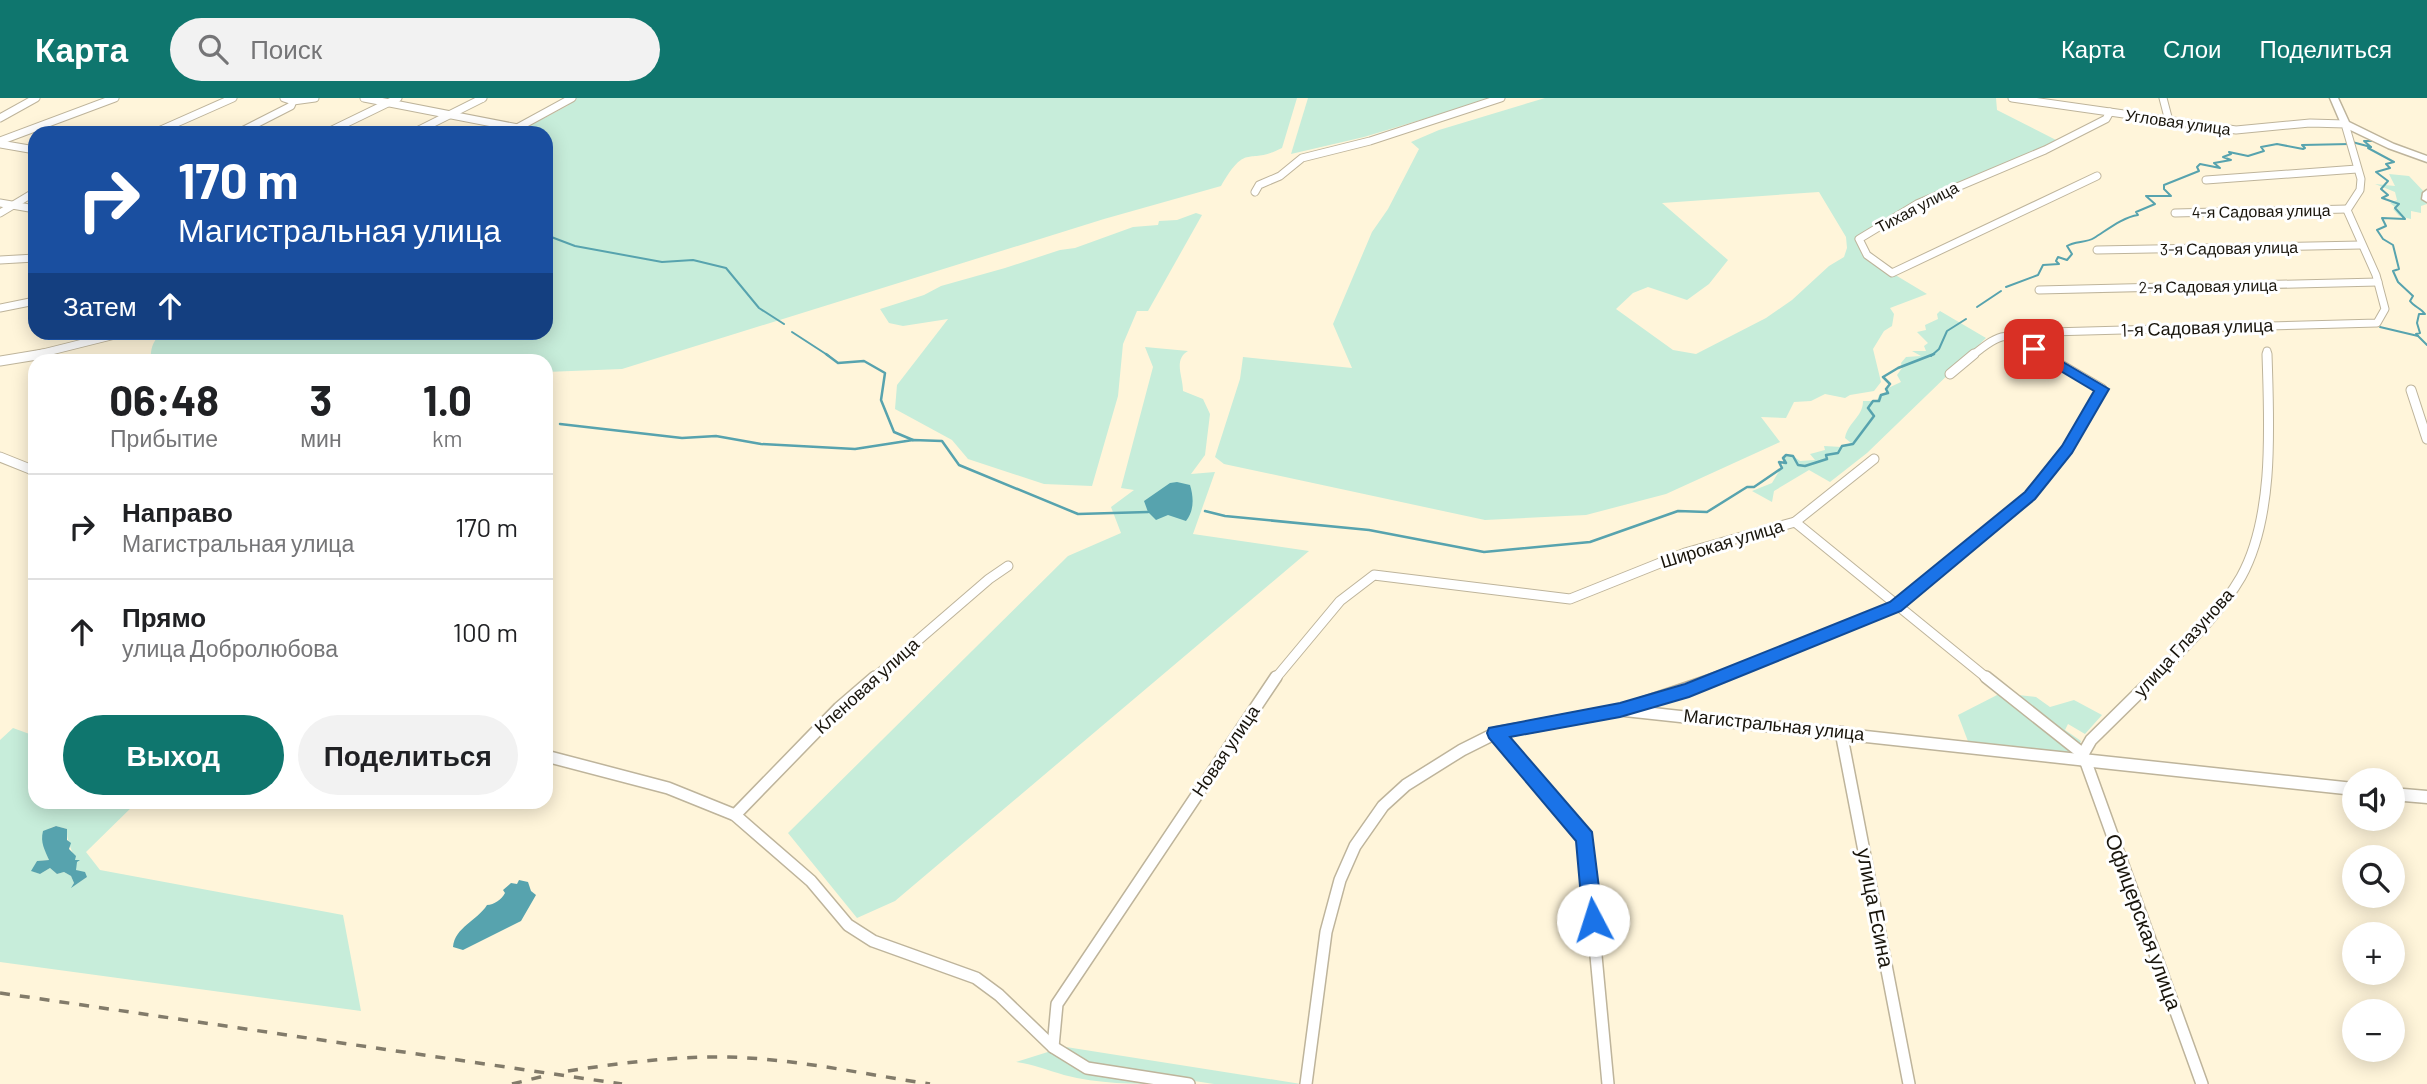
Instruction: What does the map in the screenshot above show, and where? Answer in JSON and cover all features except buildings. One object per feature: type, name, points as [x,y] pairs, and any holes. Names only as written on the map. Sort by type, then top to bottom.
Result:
[{"type":"street","points":[[0,118],[36,98]]},
{"type":"street","points":[[42,126],[115,98]]},
{"type":"street","points":[[170,126],[233,98]]},
{"type":"street","points":[[284,98],[292,104]]},
{"type":"street","points":[[251,126],[292,104],[315,98]]},
{"type":"street","points":[[364,98],[508,126]]},
{"type":"street","points":[[340,126],[398,98]]},
{"type":"street","points":[[427,126],[483,98]]},
{"type":"street","points":[[522,126],[572,98]]},
{"type":"street","points":[[1255,192],[1259,185],[1286,172],[1301,158],[1370,141],[1502,98]]},
{"type":"street","name":"Угловая улица","points":[[2012,98],[2236,130],[2310,123],[2345,124]]},
{"type":"street","points":[[2163,98],[2169,121]]},
{"type":"street","points":[[2334,98],[2345,124],[2360,190],[2347,209],[2378,282]]},
{"type":"street","name":"Тихая улица","points":[[2097,176],[1892,273],[1866,257],[1862,251],[1859,239],[1917,204],[2045,149],[2106,119],[2110,112]]},
{"type":"street","points":[[2345,124],[2391,146],[2427,159]]},
{"type":"street","points":[[0,142],[28,131]]},
{"type":"street","points":[[0,142],[28,148]]},
{"type":"street","points":[[2206,180],[2357,169]]},
{"type":"street","points":[[2427,193],[2427,199]]},
{"type":"street","points":[[0,213],[28,196]]},
{"type":"street","points":[[0,203],[28,208]]},
{"type":"street","name":"4-я Садовая улица","points":[[2175,213],[2347,209]]},
{"type":"street","name":"3-я Садовая улица","points":[[2097,250],[2361,245]]},
{"type":"street","points":[[0,260],[28,258]]},
{"type":"street","name":"2-я Садовая улица","points":[[2039,290],[2378,282]]},
{"type":"street","name":"1-я Садовая улица","points":[[2017,332],[2377,323],[2383,318],[2385,309],[2378,282]]},
{"type":"street","points":[[0,308],[28,302]]},
{"type":"street","points":[[1620,710],[1689,690],[1896,607],[2030,495],[2067,449],[2102,389],[2011,336],[1994,338],[1950,374]]},
{"type":"street","points":[[45,354],[98,340]]},
{"type":"street","name":"улица Глазунова","points":[[2083,757],[2091,740],[2180,652],[2235,586],[2248,561],[2262,508],[2269,412],[2267,351]]},
{"type":"street","points":[[0,361],[28,357]]},
{"type":"street","points":[[2411,390],[2427,439]]},
{"type":"street","points":[[0,457],[28,468]]},
{"type":"street","points":[[1795,522],[1874,459]]},
{"type":"street","name":"Широкая улица","points":[[1489,589],[1570,598],[1685,552],[1795,522],[2083,757]]},
{"type":"street","name":"Кленовая улица","points":[[735,815],[839,708],[989,579],[1008,566]]},
{"type":"street","name":"Новая улица","points":[[1053,1047],[1057,1004],[1282,668],[1340,601],[1374,575],[1489,589]]},
{"type":"street","name":"Магистральная улица","points":[[1306,1084],[1326,932],[1340,880],[1355,846],[1383,806],[1406,785],[1462,750],[1496,733],[1620,710],[2083,757],[2342,788]]},
{"type":"street","name":"улица Есина","points":[[1841,732],[1909,1084]]},
{"type":"street","points":[[1496,733],[1586,838],[1608,1084]]},
{"type":"street","name":"Офицерская улица","points":[[2083,757],[2202,1084]]},
{"type":"street","points":[[553,758],[668,788],[735,815],[811,881],[848,925],[873,941],[976,978],[999,995],[1053,1047],[1087,1068],[1189,1084]]},
{"type":"street","points":[[2405,795],[2427,797]]},
{"type":"green space","points":[[576,98],[1297,98],[1282,148],[1242,159],[1221,186],[1104,219],[622,369],[553,372],[553,354],[151,354],[156,340],[553,340],[553,126],[529,126],[567,106]]},
{"type":"green space","points":[[1308,98],[1493,98],[1364,137],[1291,154]]},
{"type":"green space","points":[[1545,98],[1996,98],[1997,110],[2058,141],[1914,203],[1856,238],[1862,255],[1927,294],[1890,308],[1894,314],[1892,326],[1884,331],[1873,349],[1881,382],[1874,391],[1845,398],[1825,394],[1811,401],[1794,402],[1786,418],[1761,417],[1780,442],[1666,494],[1586,515],[1485,520],[1224,464],[1215,457],[1240,379],[1243,357],[1352,368],[1333,324],[1372,232],[1388,209],[1419,149],[1411,142],[1439,130]],"holes":[[[1819,192],[1846,237],[1844,257],[1829,266],[1792,300],[1766,318],[1696,354],[1673,350],[1616,309],[1633,293],[1648,287],[1687,300],[1709,284],[1728,260],[1662,203]]]},
{"type":"green space","points":[[2389,174],[2409,176],[2427,195],[2427,204],[2421,206],[2421,213],[2411,211],[2411,219],[2399,216],[2393,209],[2396,208],[2390,203],[2397,200],[2395,192],[2375,184],[2395,186]]},
{"type":"green space","points":[[1196,213],[1202,215],[1148,311],[1137,311],[1123,344],[1118,396],[1092,486],[1044,484],[968,459],[952,440],[895,409],[897,385],[948,319],[903,326],[889,323],[880,309],[924,295],[941,286],[1060,250],[1075,248],[1133,227],[1158,225],[1159,221],[1177,220]]},
{"type":"green space","points":[[1940,311],[1986,338],[1867,453],[1830,482],[1809,470],[1774,491],[1772,502],[1752,491],[1772,483],[1785,461],[1784,457],[1793,456],[1800,461],[1815,460],[1810,454],[1825,450],[1824,446],[1842,447],[1851,443],[1845,438],[1861,411],[1863,401],[1877,401],[1879,395],[1887,392],[1886,389],[1901,382],[1897,375],[1902,368],[1901,363],[1906,357],[1921,356],[1912,351],[1926,351],[1924,346],[1928,343],[1917,332],[1926,330],[1925,325],[1938,319],[1937,314]]},
{"type":"green space","points":[[1145,347],[1188,351],[1183,355],[1180,364],[1183,391],[1203,399],[1210,414],[1205,455],[1191,474],[1215,472],[1193,534],[1309,551],[895,901],[857,918],[788,833],[1068,556],[1121,533],[1111,507],[1134,490],[1121,488],[1153,367]]},
{"type":"green space","points":[[2001,693],[2077,756],[1969,744],[1958,715]]},
{"type":"green space","points":[[2009,694],[2036,697],[2050,707],[2074,700],[2102,715],[2085,734],[2068,724],[2065,730],[2081,741],[2078,748]]},
{"type":"green space","points":[[13,728],[28,733],[28,809],[130,809],[86,852],[100,870],[343,915],[361,1011],[0,962],[0,740]],"holes":[[[56,826],[67,829],[76,870],[87,877],[72,887],[74,883],[71,876],[64,872],[57,874],[50,868],[40,874],[32,871],[37,861],[49,860],[44,846],[50,828]]]},
{"type":"green space","points":[[1066,1047],[1301,1084],[1214,1084],[1089,1065],[1062,1049]]},
{"type":"green space","points":[[1051,1051],[1084,1071],[1169,1084],[1090,1080],[1016,1062]]},
{"type":"water","points":[[1170,483],[1190,485],[1192,504],[1189,517],[1186,521],[1168,515],[1156,520],[1148,512],[1144,501]]},
{"type":"water","points":[[56,826],[67,829],[67,840],[71,843],[69,849],[76,856],[75,860],[80,860],[76,870],[85,872],[87,877],[71,888],[74,883],[71,876],[64,872],[57,874],[50,868],[40,874],[31,871],[37,861],[49,860],[42,835],[43,831]]},
{"type":"water","points":[[519,880],[528,882],[531,891],[536,895],[521,921],[463,950],[453,947],[462,929],[487,905],[500,899],[505,893],[503,890],[511,883],[517,884]]},
{"type":"waterway","points":[[2371,147],[2364,141],[2376,141]]},
{"type":"waterway","points":[[2352,142],[2371,147]]},
{"type":"waterway","points":[[2006,287],[2038,275],[2043,265],[2059,264],[2056,261],[2058,257],[2067,260],[2072,254],[2067,246],[2091,240],[2121,221],[2138,215],[2136,212],[2155,204],[2146,196],[2171,196],[2164,189],[2164,185],[2199,171],[2197,167],[2200,164],[2220,168],[2214,163],[2231,160],[2223,157],[2231,154],[2229,152],[2248,156],[2264,151],[2261,147],[2277,144],[2303,149],[2305,148],[2302,145],[2350,144]]},
{"type":"waterway","points":[[2371,147],[2368,148],[2394,162],[2386,164],[2390,168],[2376,172],[2388,181],[2381,189],[2388,195],[2382,198],[2399,204],[2395,208],[2405,219],[2382,218],[2386,226],[2377,230],[2383,239],[2393,245],[2399,269],[2393,271],[2398,282],[2413,296],[2410,301],[2425,314],[2419,314],[2418,336]]},
{"type":"waterway","points":[[553,238],[575,246],[662,262],[693,260],[726,268],[759,308],[784,324]]},
{"type":"waterway","points":[[1977,307],[2001,291]]},
{"type":"waterway","points":[[1933,354],[1939,349],[1947,331],[1966,319]]},
{"type":"waterway","points":[[2380,327],[2418,336]]},
{"type":"waterway","points":[[792,332],[827,354]]},
{"type":"waterway","points":[[2418,336],[2427,345]]},
{"type":"waterway","points":[[827,354],[838,363],[864,361],[885,373],[881,400],[894,432],[913,440]]},
{"type":"waterway","points":[[1205,511],[1225,516],[1369,530],[1484,552],[1590,542],[1678,511],[1707,512],[1747,487],[1754,487],[1782,468],[1779,462],[1786,463],[1783,458],[1786,455],[1793,456],[1798,465],[1805,466],[1827,459],[1826,455],[1838,453],[1842,446],[1853,444],[1874,416],[1868,408],[1873,401],[1879,401],[1881,395],[1888,393],[1886,389],[1890,384],[1883,377],[1933,354]]},
{"type":"waterway","points":[[560,424],[682,438],[716,436],[761,444],[855,449],[913,440]]},
{"type":"waterway","points":[[913,440],[942,441],[959,465],[1078,514],[1148,512]]},
{"type":"railway","points":[[0,993],[622,1084]]},
{"type":"railway","points":[[568,1071],[648,1061],[728,1057],[804,1064],[930,1084]]},
{"type":"railway","points":[[512,1084],[544,1076]]},
{"type":"route","points":[[1593,920],[1586,838],[1496,733],[1620,710],[1689,690],[1896,607],[2030,495],[2067,449],[2102,389],[2034,349]]}]
